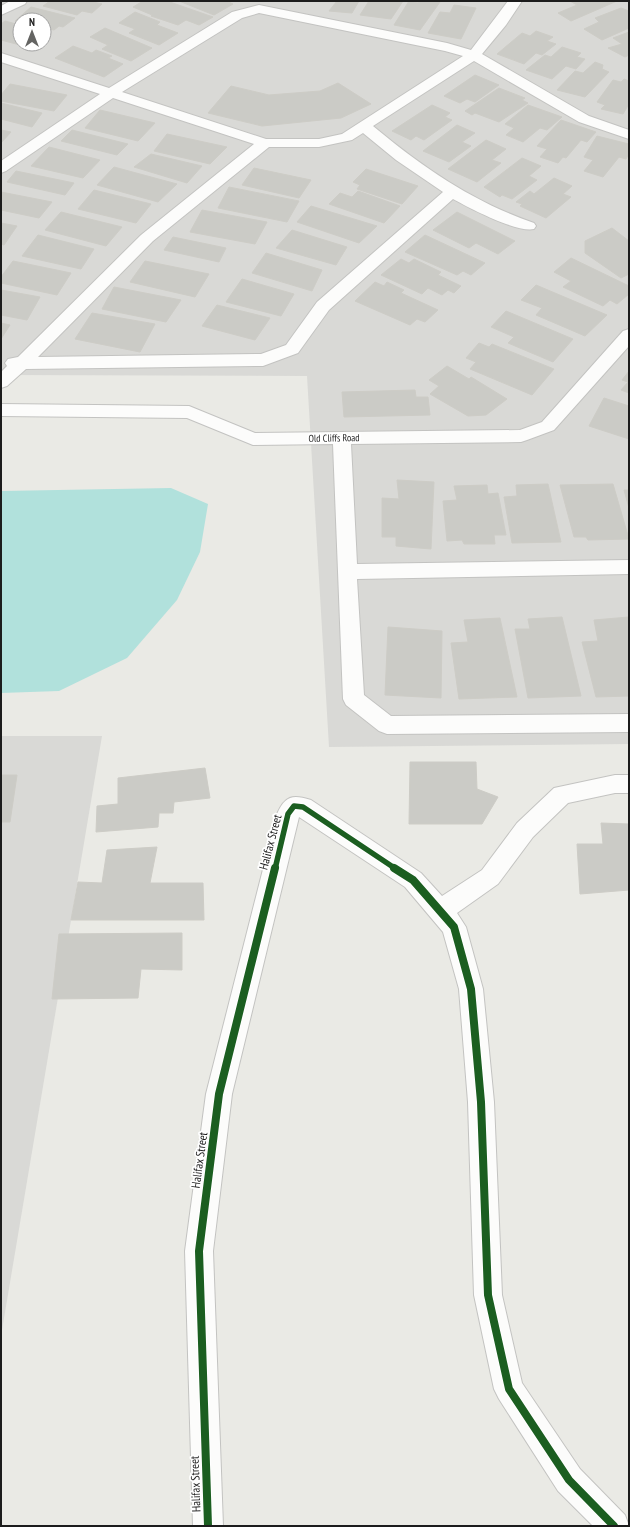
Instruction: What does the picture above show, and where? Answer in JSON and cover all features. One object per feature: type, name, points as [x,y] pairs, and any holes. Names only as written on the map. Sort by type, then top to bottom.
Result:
[{"type":"street","points":[[1,11],[20,1]]},
{"type":"street","points":[[1,57],[265,143],[320,143],[346,137],[474,55],[501,22],[515,1]]},
{"type":"street","points":[[1,168],[41,138],[110,92],[237,15],[259,9],[474,55],[584,119],[629,136]]},
{"type":"street","points":[[364,126],[405,161],[451,193],[506,220],[528,226]]},
{"type":"street","points":[[1,382],[22,363],[147,238],[265,143]]},
{"type":"street","points":[[1,363],[263,360],[292,349],[323,306],[451,193]]},
{"type":"street","name":"Old Cliffs Road","points":[[1,410],[189,412],[253,439],[521,436],[548,426],[629,335]]},
{"type":"street","points":[[342,438],[354,699],[387,725],[629,723]]},
{"type":"street","points":[[347,572],[629,567]]},
{"type":"street","points":[[614,1526],[569,1480],[508,1389],[488,1294],[481,1102],[471,989],[454,927],[440,911],[490,877],[525,830],[562,795],[615,784],[629,784]]},
{"type":"street","name":"Halifax Street","points":[[208,1526],[198,1251],[219,1094],[288,814],[294,806],[303,807],[413,880],[440,911]]},
{"type":"shaded area","points":[[1,1],[629,1],[629,744],[329,747],[307,376],[1,375]]},
{"type":"shaded area","points":[[171,488],[208,504],[200,552],[177,600],[127,658],[59,691],[1,693],[1,491]]},
{"type":"shaded area","points":[[1,736],[102,736],[1,1336]]},
{"type":"building","points":[[50,1],[89,1],[102,4],[92,13],[82,11],[77,15],[43,6]]},
{"type":"building","points":[[143,1],[167,1],[213,17],[199,25],[186,20],[178,25],[151,16],[152,15],[133,7]]},
{"type":"building","points":[[179,1],[226,1],[233,4],[214,15]]},
{"type":"building","points":[[337,1],[359,1],[352,13],[329,11]]},
{"type":"building","points":[[369,1],[403,1],[391,19],[360,15]]},
{"type":"building","points":[[409,1],[418,3],[419,1],[440,2],[420,30],[394,25]]},
{"type":"building","points":[[570,1],[617,1],[571,21],[558,13],[577,5]]},
{"type":"building","points":[[454,5],[476,8],[461,39],[428,33],[440,12],[450,13]]},
{"type":"building","points":[[31,7],[51,12],[25,12]]},
{"type":"building","points":[[621,8],[629,11],[629,28],[602,40],[584,29],[599,22],[595,18]]},
{"type":"building","points":[[52,12],[75,18],[63,27],[59,26],[54,30],[52,30]]},
{"type":"building","points":[[135,12],[160,22],[157,25],[178,33],[159,45],[129,33],[135,29],[119,23]]},
{"type":"building","points":[[5,21],[12,23],[12,43],[1,40],[1,24]]},
{"type":"building","points":[[105,28],[152,48],[131,61],[102,49],[108,45],[90,37]]},
{"type":"building","points":[[536,31],[553,37],[547,41],[556,44],[542,55],[536,53],[524,64],[497,54],[522,33],[530,36]]},
{"type":"building","points":[[629,32],[629,55],[625,57],[608,48],[622,44],[613,38]]},
{"type":"building","points":[[73,46],[92,53],[96,50],[112,56],[108,58],[123,64],[104,77],[55,58]]},
{"type":"building","points":[[562,47],[581,53],[577,57],[585,59],[576,69],[566,66],[552,79],[526,70],[545,55],[551,57]]},
{"type":"building","points":[[595,62],[603,65],[602,69],[609,72],[585,97],[557,90],[575,71],[583,73]]},
{"type":"building","points":[[475,75],[499,85],[475,102],[467,99],[460,103],[444,96]]},
{"type":"building","points":[[624,79],[629,81],[629,104],[623,114],[601,109],[605,105],[597,102],[613,80],[621,82]]},
{"type":"building","points":[[338,83],[371,104],[341,118],[262,126],[208,113],[231,86],[269,95],[320,91]]},
{"type":"building","points":[[10,84],[67,95],[54,111],[1,101],[1,95]]},
{"type":"building","points":[[499,88],[525,98],[522,100],[528,103],[499,122],[475,113],[472,115],[465,111]]},
{"type":"building","points":[[1,103],[42,113],[32,127],[1,119]]},
{"type":"building","points":[[432,105],[450,113],[445,117],[452,120],[424,140],[416,136],[411,140],[392,131]]},
{"type":"building","points":[[528,105],[562,117],[547,130],[540,128],[523,142],[506,135],[514,128],[505,124]]},
{"type":"building","points":[[100,110],[155,123],[138,141],[85,128]]},
{"type":"building","points":[[561,120],[596,132],[587,142],[581,140],[566,158],[563,157],[558,163],[540,157],[547,149],[537,146]]},
{"type":"building","points":[[457,125],[475,133],[462,142],[471,146],[449,162],[423,151]]},
{"type":"building","points":[[1,130],[11,132],[1,143]]},
{"type":"building","points":[[72,130],[128,144],[117,155],[61,141]]},
{"type":"building","points":[[167,134],[227,147],[210,164],[154,151]]},
{"type":"building","points":[[597,136],[629,144],[629,154],[626,159],[619,157],[603,177],[584,171],[593,160],[584,157]]},
{"type":"building","points":[[486,140],[506,149],[492,160],[501,163],[477,182],[448,169]]},
{"type":"building","points":[[49,147],[100,160],[83,178],[31,166]]},
{"type":"building","points":[[151,154],[202,166],[187,183],[134,167]]},
{"type":"building","points":[[522,158],[541,166],[529,176],[537,180],[512,199],[502,195],[500,197],[484,187]]},
{"type":"building","points":[[114,167],[177,184],[158,202],[97,185]]},
{"type":"building","points":[[254,168],[311,180],[299,198],[242,185]]},
{"type":"building","points":[[366,169],[418,186],[402,204],[357,189],[360,185],[353,182]]},
{"type":"building","points":[[16,171],[74,183],[65,195],[7,182]]},
{"type":"building","points":[[554,178],[572,186],[563,194],[571,197],[546,218],[520,206],[522,204],[516,202],[530,191],[534,194]]},
{"type":"building","points":[[229,187],[299,201],[287,222],[218,208]]},
{"type":"building","points":[[94,190],[151,204],[136,223],[78,209]]},
{"type":"building","points":[[358,191],[400,206],[384,223],[329,204],[340,193],[352,197]]},
{"type":"building","points":[[1,192],[52,202],[39,218],[1,210]]},
{"type":"building","points":[[311,206],[377,226],[359,243],[297,222]]},
{"type":"building","points":[[202,210],[267,222],[255,244],[190,232]]},
{"type":"building","points":[[61,212],[122,227],[106,246],[45,230]]},
{"type":"building","points":[[457,212],[515,241],[498,254],[476,243],[469,248],[433,230]]},
{"type":"building","points":[[1,223],[17,226],[4,245],[1,244]]},
{"type":"building","points":[[612,228],[629,241],[629,274],[621,278],[585,253],[585,241]]},
{"type":"building","points":[[292,230],[347,247],[336,265],[276,248]]},
{"type":"building","points":[[38,235],[94,249],[81,269],[22,256]]},
{"type":"building","points":[[425,235],[485,263],[471,275],[463,271],[457,275],[405,252]]},
{"type":"building","points":[[173,237],[226,248],[219,262],[164,250]]},
{"type":"building","points":[[266,253],[322,270],[312,291],[252,273]]},
{"type":"building","points":[[571,258],[629,286],[629,294],[617,304],[610,300],[603,306],[563,287],[571,281],[554,272]]},
{"type":"building","points":[[401,259],[409,263],[414,259],[441,272],[438,275],[461,286],[454,293],[448,290],[442,295],[428,288],[422,294],[381,275]]},
{"type":"building","points":[[13,261],[71,273],[57,295],[1,283],[1,277]]},
{"type":"building","points":[[145,261],[209,274],[195,297],[130,282]]},
{"type":"building","points":[[242,279],[294,294],[281,316],[226,302]]},
{"type":"building","points":[[375,282],[384,286],[387,282],[404,290],[401,293],[438,310],[425,322],[417,319],[410,325],[355,301]]},
{"type":"building","points":[[536,285],[607,315],[585,336],[536,315],[542,308],[521,300]]},
{"type":"building","points":[[114,287],[181,300],[166,322],[102,309]]},
{"type":"building","points":[[1,290],[40,297],[27,320],[1,315]]},
{"type":"building","points":[[217,305],[270,318],[255,340],[202,326]]},
{"type":"building","points":[[506,311],[573,339],[553,362],[508,343],[514,337],[491,327]]},
{"type":"building","points":[[92,313],[155,324],[140,352],[75,339]]},
{"type":"building","points":[[1,323],[10,325],[1,339]]},
{"type":"building","points":[[479,343],[489,347],[492,344],[554,369],[532,395],[470,369],[476,362],[466,358]]},
{"type":"building","points":[[447,366],[469,379],[471,377],[507,399],[486,415],[468,416],[430,394],[439,386],[429,380]]},
{"type":"building","points":[[629,371],[629,393],[621,390],[628,382],[622,380]]},
{"type":"building","points":[[415,390],[416,397],[428,397],[430,415],[344,417],[342,392]]},
{"type":"building","points":[[604,398],[629,406],[629,439],[589,426]]},
{"type":"building","points":[[397,480],[434,482],[431,549],[396,546],[396,537],[382,537],[382,498],[399,499]]},
{"type":"building","points":[[548,484],[561,542],[512,543],[504,497],[517,496],[516,485]]},
{"type":"building","points":[[613,484],[629,539],[588,540],[586,537],[574,537],[560,485]]},
{"type":"building","points":[[487,485],[488,494],[498,493],[506,535],[494,535],[495,544],[464,544],[462,540],[447,541],[443,501],[457,500],[454,486]]},
{"type":"building","points":[[624,490],[629,490],[629,508]]},
{"type":"building","points":[[562,617],[581,696],[528,698],[515,629],[530,629],[528,619]]},
{"type":"building","points":[[629,617],[629,696],[596,697],[582,642],[598,641],[594,620]]},
{"type":"building","points":[[500,618],[517,697],[459,699],[451,643],[468,642],[464,620]]},
{"type":"building","points":[[388,627],[442,631],[441,698],[385,695]]},
{"type":"building","points":[[410,762],[476,762],[477,789],[498,797],[482,824],[409,824]]},
{"type":"building","points":[[205,768],[210,798],[174,802],[173,813],[159,813],[158,827],[96,832],[97,806],[118,804],[118,778]]},
{"type":"building","points":[[1,775],[17,775],[10,822],[1,822]]},
{"type":"building","points":[[601,823],[629,824],[629,890],[580,894],[577,844],[603,844]]},
{"type":"building","points":[[157,847],[150,883],[203,883],[204,920],[71,920],[78,882],[102,883],[107,850]]},
{"type":"building","points":[[182,933],[182,970],[141,969],[138,998],[52,999],[59,934]]},
{"type":"cycle path","points":[[208,1526],[199,1251],[219,1094],[288,814],[294,806],[303,807],[413,880],[454,927],[471,989],[481,1102],[488,1295],[509,1389],[569,1480],[614,1526]]}]
